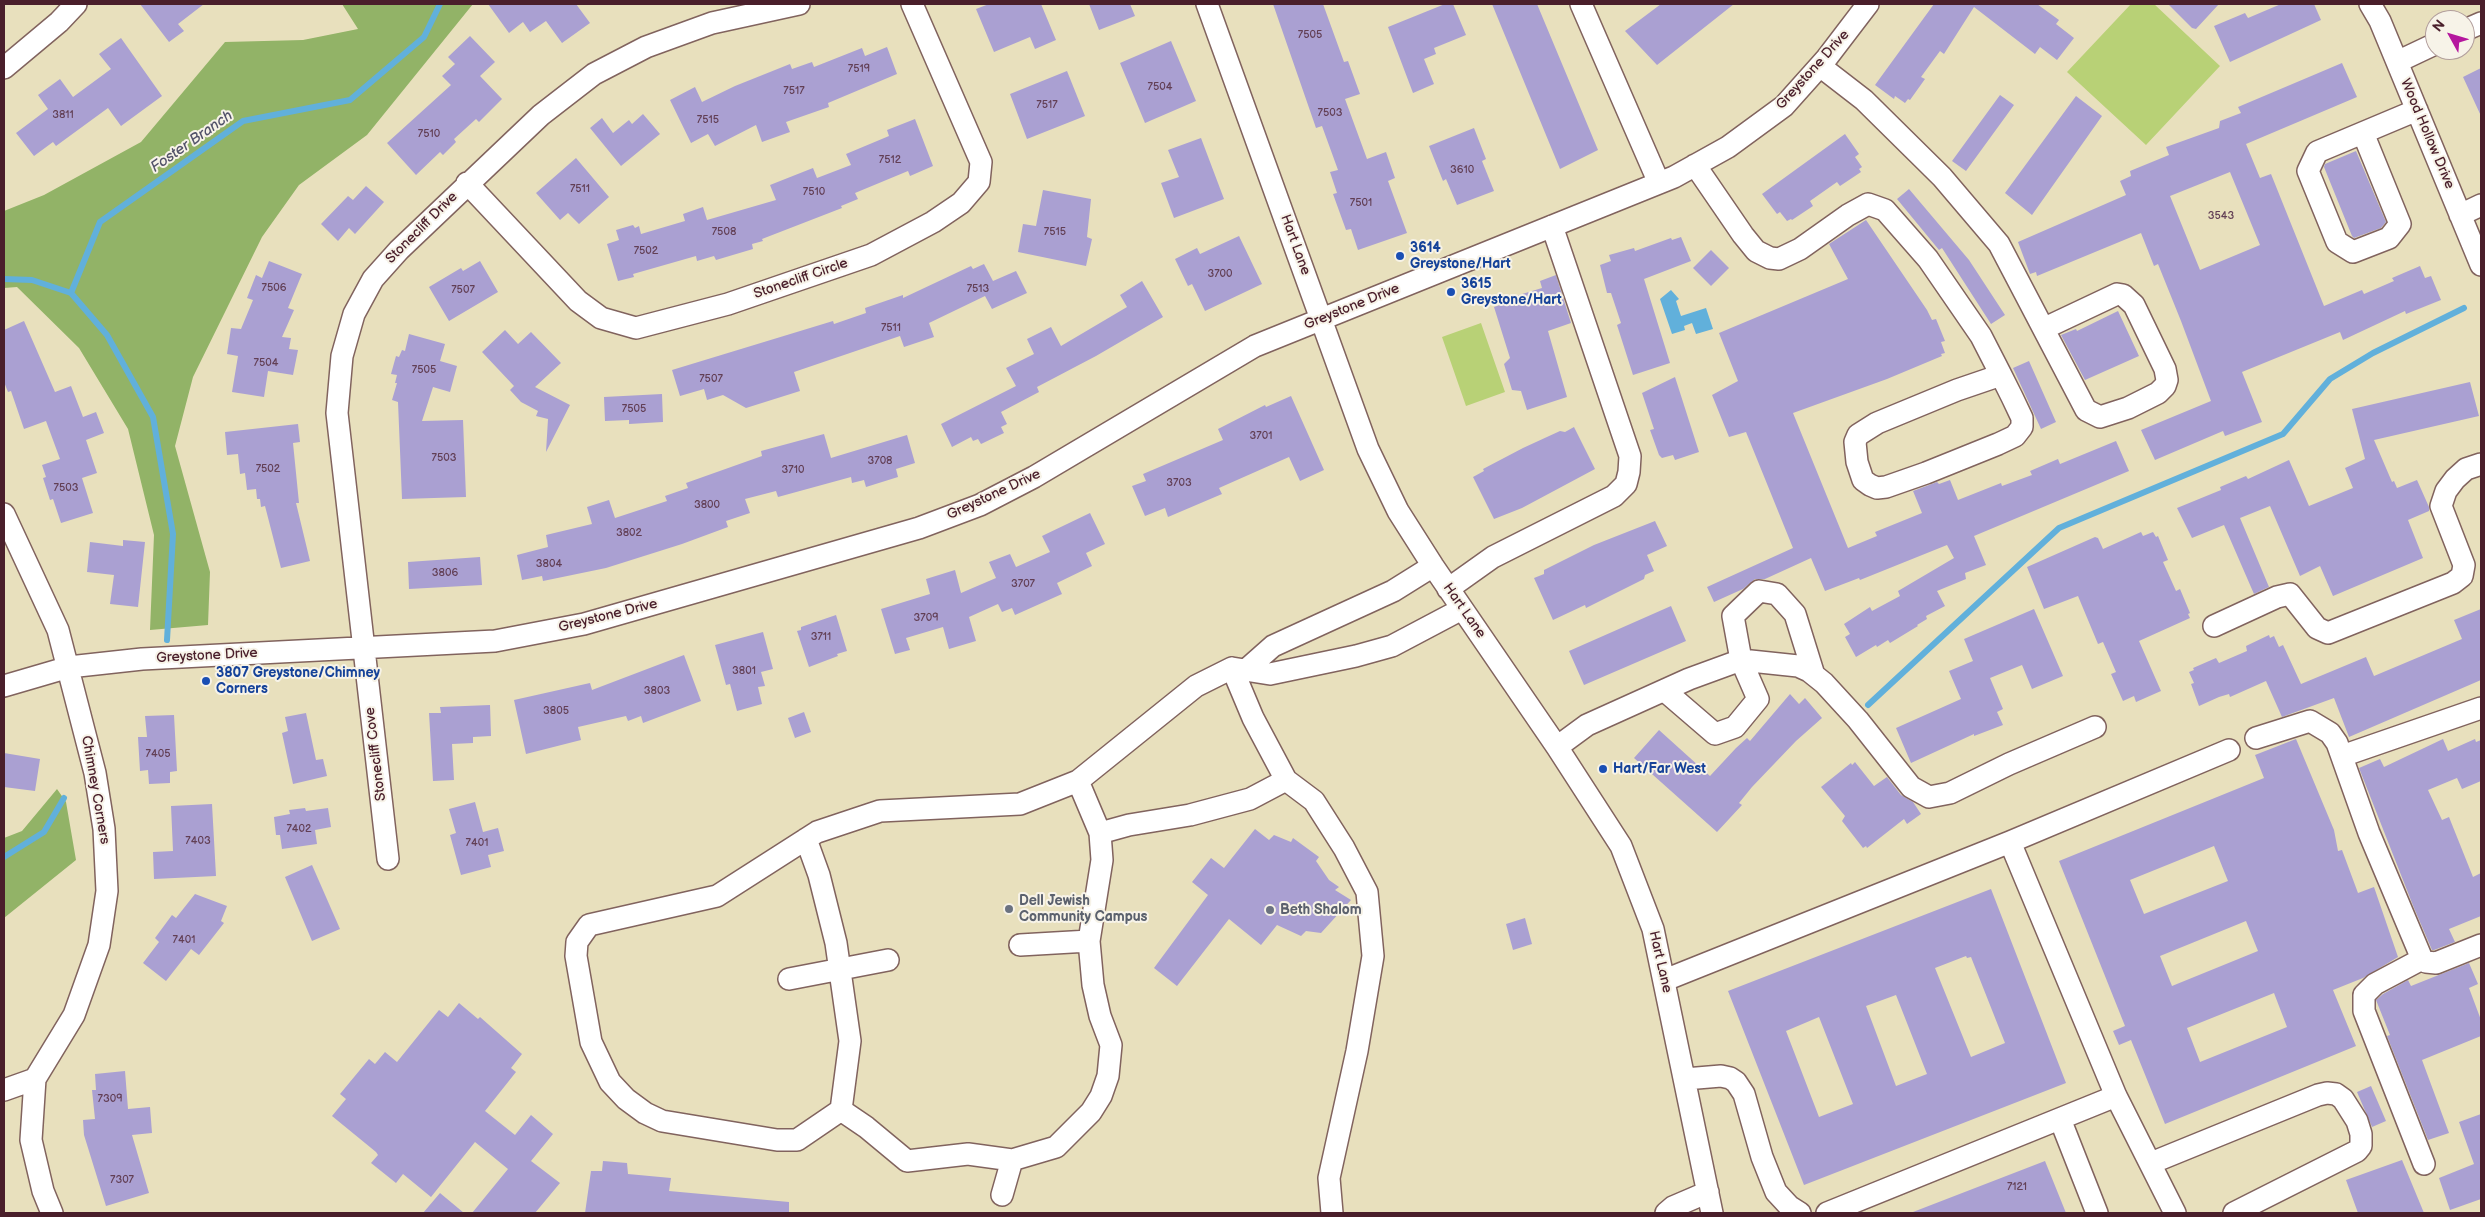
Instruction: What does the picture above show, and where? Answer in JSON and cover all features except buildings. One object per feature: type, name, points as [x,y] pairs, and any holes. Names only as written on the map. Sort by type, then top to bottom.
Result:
[{"type":"street","points":[[4,68],[59,22],[76,4]]},
{"type":"street","name":"Stonecliff Drive","points":[[363,649],[338,413],[342,356],[354,314],[373,279],[467,184],[541,116],[594,74],[646,47],[712,23],[799,4]]},
{"type":"street","name":"Stonecliff Circle","points":[[467,184],[578,301],[601,318],[636,328],[728,304],[872,255],[933,222],[961,203],[979,182],[981,162],[912,4]]},
{"type":"street","name":"Hart Lane","points":[[1207,4],[1368,449],[1398,511],[1432,566],[1557,747],[1620,846],[1653,929],[1712,1213]]},
{"type":"street","name":"Greystone Drive","points":[[4,686],[69,667],[142,658],[363,649],[496,641],[584,624],[919,528],[980,504],[1034,477],[1255,346],[1659,183],[1728,148],[1784,106],[1820,66],[1868,4]]},
{"type":"street","name":"Wood Hollow Drive","points":[[2370,4],[2397,62],[2481,265]]},
{"type":"street","points":[[1585,6],[1659,183]]},
{"type":"street","points":[[2397,62],[2425,49]]},
{"type":"street","points":[[1820,66],[1864,100],[1935,170],[1999,244],[2045,328],[2081,402],[2092,414],[2100,417],[2128,408],[2158,393],[2165,386],[2167,380],[2165,369],[2134,305],[2123,295],[2116,294],[2045,328]]},
{"type":"street","points":[[2363,133],[2400,224],[2389,238],[2353,252],[2337,242],[2308,171],[2317,152],[2417,110]]},
{"type":"street","points":[[1695,165],[1725,212],[1756,251],[1770,258],[1779,259],[1800,249],[1848,215],[1868,204],[1885,210],[1928,260],[1981,336],[2001,375],[2022,418],[2022,427],[2015,436],[1886,487],[1877,488],[1863,480],[1857,462],[1855,442],[1858,435],[1877,423],[1957,390],[2001,375]]},
{"type":"street","points":[[2460,215],[2481,205]]},
{"type":"street","points":[[1448,588],[1493,557],[1614,496],[1621,491],[1629,472],[1630,456],[1552,226]]},
{"type":"street","points":[[2214,626],[2277,597],[2290,594],[2317,628],[2328,633],[2453,583],[2462,576],[2464,565],[2441,506],[2446,491],[2454,479],[2466,470],[2481,464]]},
{"type":"street","name":"Chimney Corners","points":[[4,514],[58,630],[95,773],[104,829],[107,891],[99,945],[74,1015],[35,1079],[31,1140],[43,1191],[52,1213]]},
{"type":"street","points":[[806,839],[821,883],[836,943],[850,1041],[841,1110],[797,1140],[776,1140],[749,1134],[691,1127],[662,1121],[645,1113],[626,1099],[610,1082],[591,1042],[576,956],[577,942],[589,925],[717,896],[806,839],[817,832],[880,811],[1020,804],[1078,781],[1196,686],[1240,668],[1274,646],[1393,591],[1432,566]]},
{"type":"street","points":[[1665,690],[1716,734],[1735,727],[1758,699],[1741,660],[1733,616],[1758,591],[1777,594],[1795,614],[1814,675]]},
{"type":"street","points":[[1240,668],[1270,674],[1356,656],[1392,646],[1462,609]]},
{"type":"street","name":"Stonecliff Cove","points":[[363,649],[388,858]]},
{"type":"street","points":[[1557,747],[1587,726],[1665,690],[1741,660],[1798,666],[1814,675],[1858,720],[1911,788],[1929,797],[1950,793],[2009,764],[2095,727]]},
{"type":"street","points":[[1240,668],[1253,718],[1286,780],[1314,801],[1344,848],[1367,892],[1373,956],[1357,1051],[1329,1178],[1332,1213]]},
{"type":"street","points":[[2342,756],[2481,708]]},
{"type":"street","points":[[2256,738],[2310,720],[2330,732],[2342,756],[2369,833],[2422,959],[2426,962],[2436,962],[2481,945]]},
{"type":"street","points":[[1665,980],[2010,842],[2229,750]]},
{"type":"street","points":[[1100,833],[1129,825],[1190,815],[1250,799],[1286,780]]},
{"type":"street","points":[[841,1110],[866,1127],[906,1161],[968,1154],[1012,1160],[1056,1147],[1076,1128],[1101,1096],[1108,1076],[1111,1045],[1100,1016],[1093,985],[1089,941],[1102,860],[1100,833],[1078,781]]},
{"type":"street","points":[[2010,842],[2116,1096],[2175,1213]]},
{"type":"street","points":[[1020,945],[1089,941]]},
{"type":"street","points":[[2422,959],[2375,984],[2364,995],[2364,1011],[2424,1164]]},
{"type":"street","points":[[788,979],[888,960]]},
{"type":"street","points":[[1685,1079],[1730,1078],[1736,1082],[1744,1094],[1762,1158],[1776,1192],[1792,1211]]},
{"type":"street","points":[[4,1090],[35,1079]]},
{"type":"street","points":[[2151,1163],[2318,1095],[2336,1094],[2343,1100],[2357,1121],[2361,1134],[2361,1146],[2357,1151],[2234,1213]]},
{"type":"street","points":[[1828,1213],[2116,1096]]},
{"type":"street","points":[[2060,1119],[2097,1213]]},
{"type":"street","points":[[1002,1195],[1012,1160]]},
{"type":"street","points":[[1666,1213],[1673,1207],[1708,1192]]},
{"type":"green space","points":[[342,4],[473,4],[367,135],[299,185],[262,237],[193,377],[175,446],[210,572],[208,625],[150,630],[154,535],[128,429],[79,348],[17,287],[4,288],[4,211],[44,195],[141,142],[225,42],[303,40],[358,29]]},
{"type":"green space","points":[[2131,4],[2154,4],[2220,66],[2146,145],[2067,72]]},
{"type":"green space","points":[[1481,323],[1505,392],[1466,406],[1442,337]]},
{"type":"green space","points":[[57,789],[66,802],[76,860],[4,918],[4,838],[22,831]]},
{"type":"water","points":[[1671,290],[1679,299],[1676,301],[1681,316],[1706,308],[1713,329],[1696,334],[1692,323],[1684,326],[1685,330],[1672,334],[1660,299]]},
{"type":"waterway","name":"Foster Branch","points":[[4,279],[32,280],[71,293],[100,222],[243,121],[350,100],[424,37],[440,4]]},
{"type":"waterway","points":[[71,293],[107,335],[153,417],[173,534],[167,640]]},
{"type":"waterway","points":[[1868,705],[2059,528],[2283,434],[2330,379],[2373,353],[2464,308]]},
{"type":"waterway","points":[[4,857],[44,832],[64,798]]},
{"type":"place","name":"3614 Greystone/Hart","points":[[1400,256]]},
{"type":"place","name":"3615 Greystone/Hart","points":[[1451,292]]},
{"type":"place","name":"3807 Greystone/Chimney Corners","points":[[206,681]]},
{"type":"place","name":"Hart/Far West","points":[[1603,769]]},
{"type":"place","name":"Dell Jewish Community Campus","points":[[1009,909]]},
{"type":"place","name":"Beth Shalom","points":[[1270,910]]}]
